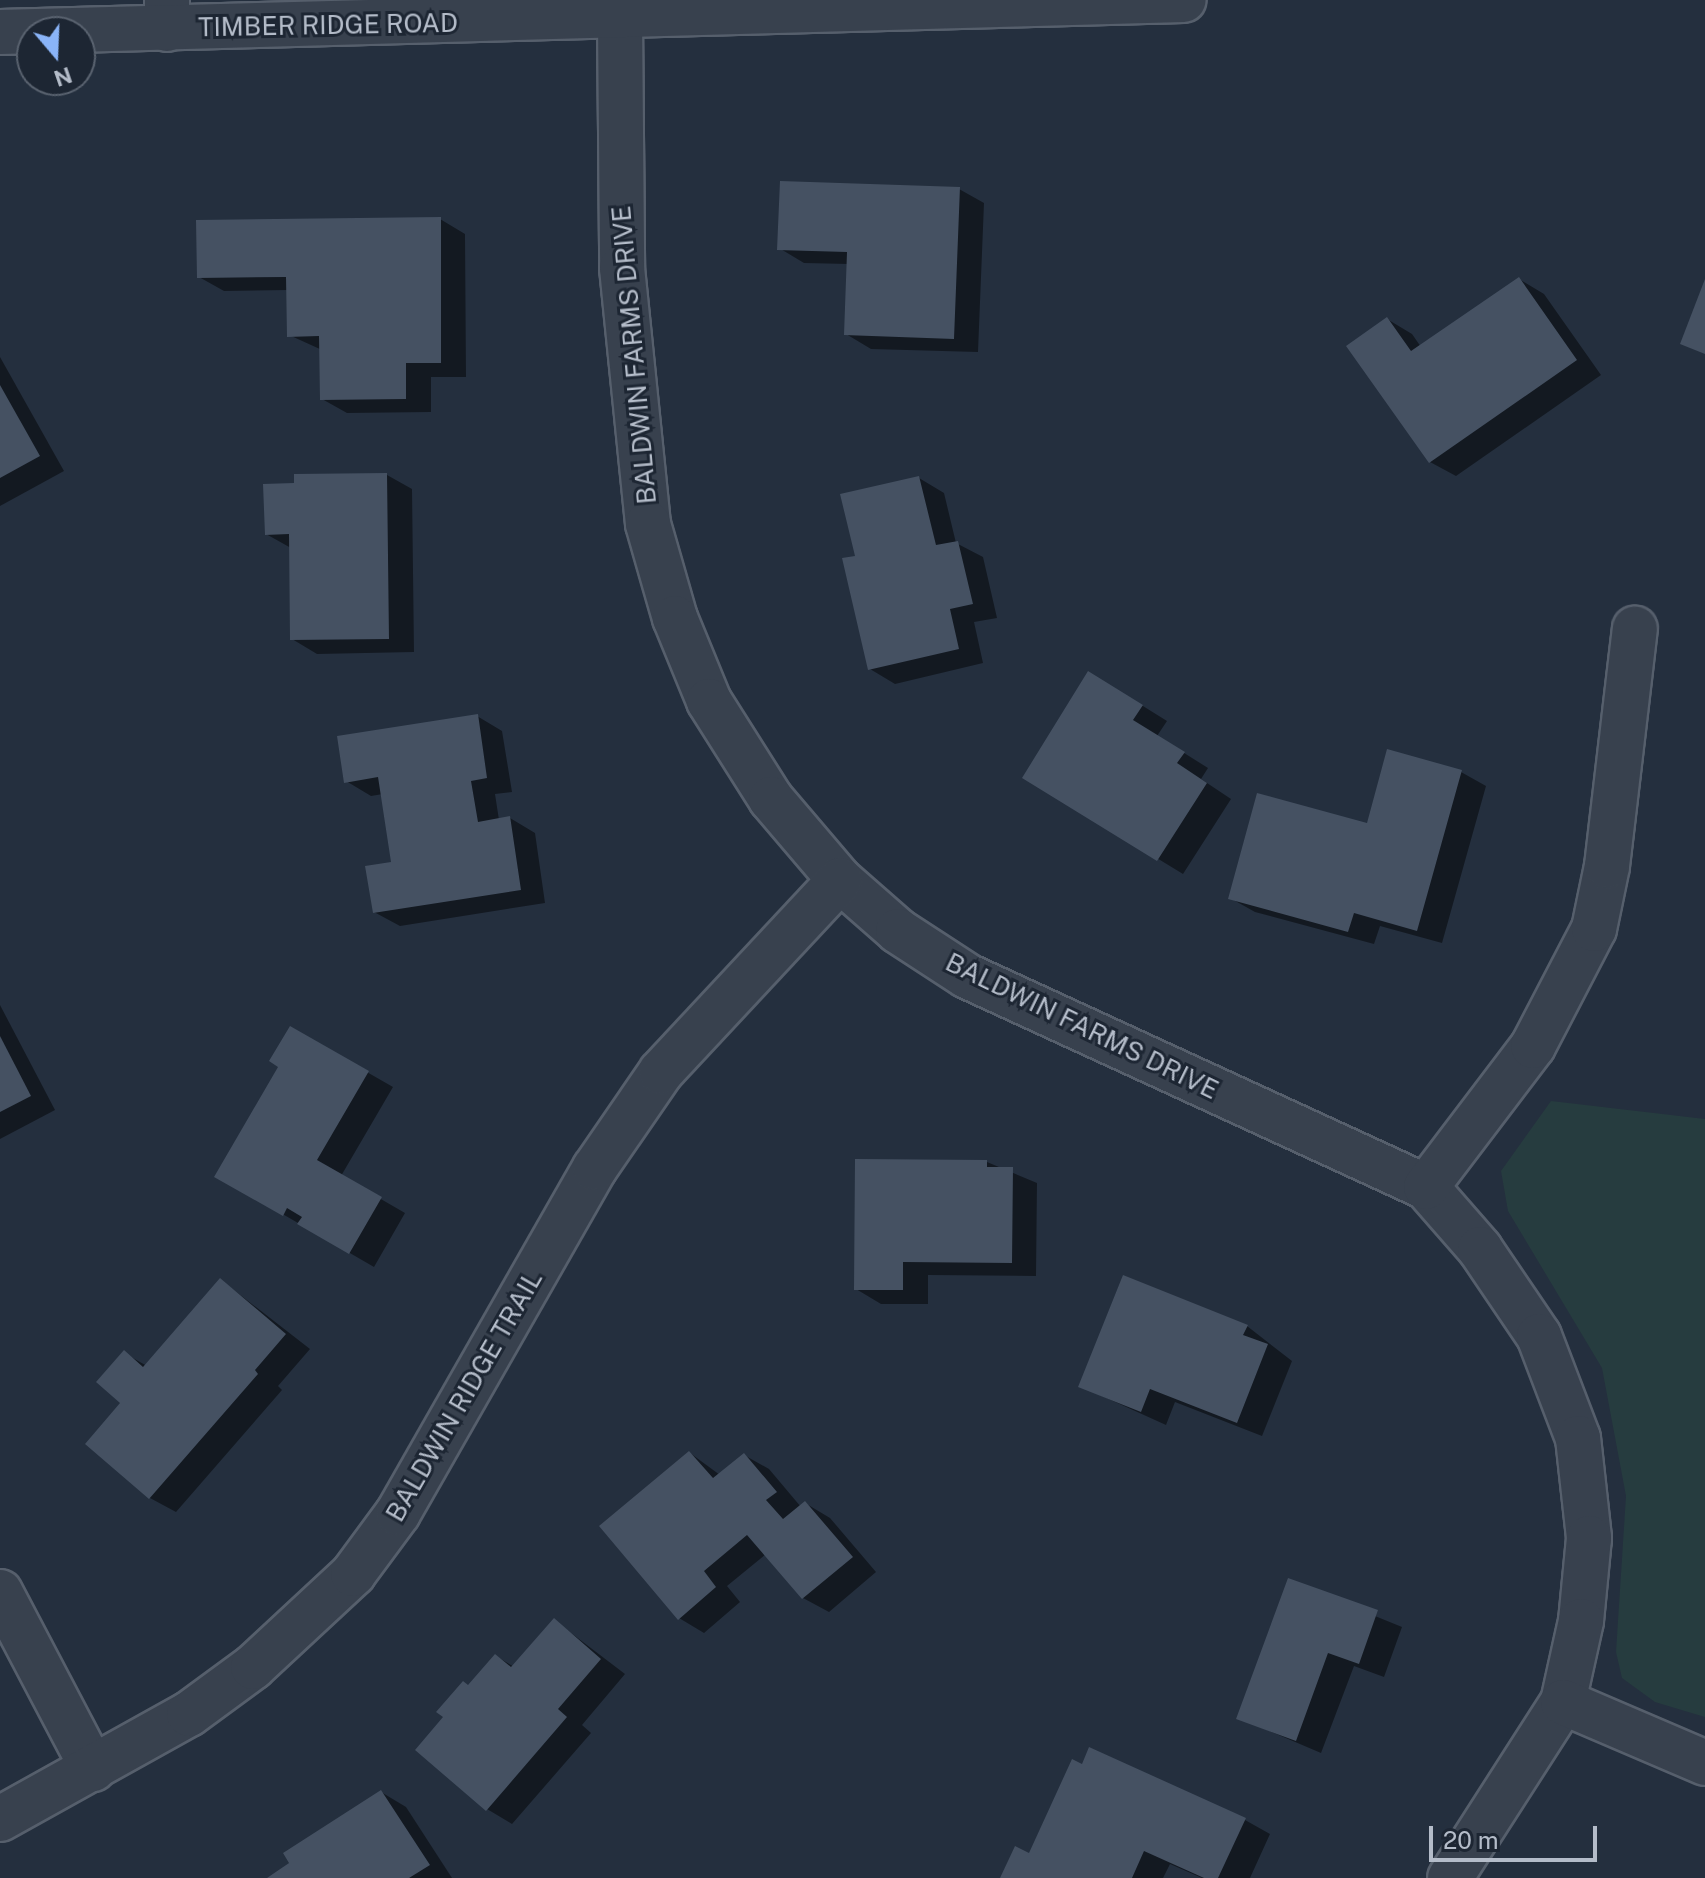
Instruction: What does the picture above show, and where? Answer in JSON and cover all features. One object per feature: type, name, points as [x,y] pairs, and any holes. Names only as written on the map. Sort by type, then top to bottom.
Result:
[{"type":"street","name":"TIMBER RIDGE ROAD","points":[[0,32],[167,15],[620,19],[1184,0]]},
{"type":"street","name":"BALDWIN FARMS DRIVE","points":[[620,19],[622,268],[651,534],[675,618],[709,701],[771,799],[840,880],[898,931],[967,976],[1426,1187],[1480,1249],[1539,1336],[1578,1438],[1589,1538],[1581,1621],[1563,1702],[1450,1878]]},
{"type":"street","points":[[1426,1187],[1533,1046],[1594,929],[1607,866],[1635,629]]},
{"type":"street","name":"BALDWIN RIDGE TRAIL","points":[[0,1819],[189,1714],[253,1667],[353,1574],[398,1513],[595,1168],[661,1072],[840,880]]},
{"type":"street","points":[[0,1592],[93,1769]]},
{"type":"street","points":[[1563,1702],[1705,1763]]},
{"type":"green space","points":[[1551,1101],[1705,1119],[1705,1717],[1655,1702],[1622,1678],[1616,1652],[1626,1496],[1602,1368],[1508,1211],[1501,1171]]},
{"type":"building","points":[[780,181],[960,187],[954,339],[844,335],[847,252],[777,250]]},
{"type":"building","points":[[441,217],[441,363],[406,363],[406,399],[320,400],[319,336],[287,337],[286,277],[197,278],[196,220]]},
{"type":"building","points":[[1519,277],[1577,360],[1429,463],[1346,346],[1387,317],[1411,351]]},
{"type":"building","points":[[1705,279],[1705,354],[1680,344]]},
{"type":"building","points":[[0,385],[40,456],[0,478]]},
{"type":"building","points":[[387,473],[389,639],[290,640],[289,534],[265,535],[263,484],[294,483],[294,474]]},
{"type":"building","points":[[919,476],[936,545],[958,541],[973,604],[950,609],[959,649],[868,670],[842,558],[855,556],[840,494]]},
{"type":"building","points":[[1088,671],[1143,705],[1133,720],[1185,752],[1177,763],[1207,783],[1157,861],[1022,778]]},
{"type":"building","points":[[478,714],[487,778],[471,781],[478,822],[510,816],[521,890],[373,913],[365,866],[391,862],[378,777],[344,783],[337,736]]},
{"type":"building","points":[[1387,749],[1462,770],[1417,931],[1354,913],[1348,932],[1228,899],[1257,793],[1367,823]]},
{"type":"building","points":[[290,1026],[369,1071],[317,1160],[382,1197],[349,1254],[297,1224],[302,1217],[287,1208],[283,1216],[214,1177],[278,1067],[269,1061]]},
{"type":"building","points":[[0,1036],[31,1096],[0,1112]]},
{"type":"building","points":[[855,1159],[987,1160],[987,1167],[1013,1167],[1012,1263],[903,1262],[903,1290],[854,1290]]},
{"type":"building","points":[[1123,1275],[1248,1325],[1243,1335],[1268,1344],[1237,1423],[1150,1389],[1141,1412],[1078,1387]]},
{"type":"building","points":[[220,1278],[286,1334],[255,1370],[258,1374],[149,1499],[85,1444],[120,1403],[96,1382],[124,1350],[143,1367]]},
{"type":"building","points":[[689,1451],[713,1478],[744,1453],[777,1492],[766,1500],[783,1519],[805,1501],[853,1557],[802,1599],[747,1535],[704,1571],[716,1587],[678,1620],[599,1526]]},
{"type":"building","points":[[1288,1578],[1378,1610],[1359,1664],[1328,1653],[1296,1741],[1236,1719]]},
{"type":"building","points":[[554,1618],[601,1659],[558,1709],[567,1717],[486,1811],[415,1750],[443,1717],[436,1712],[463,1681],[468,1685],[495,1654],[511,1667]]},
{"type":"building","points":[[1089,1747],[1246,1818],[1218,1878],[1204,1878],[1144,1851],[1132,1878],[1000,1878],[1015,1846],[1029,1853],[1072,1759],[1082,1764]]},
{"type":"building","points":[[381,1790],[430,1865],[409,1878],[267,1878],[289,1863],[283,1853]]}]
